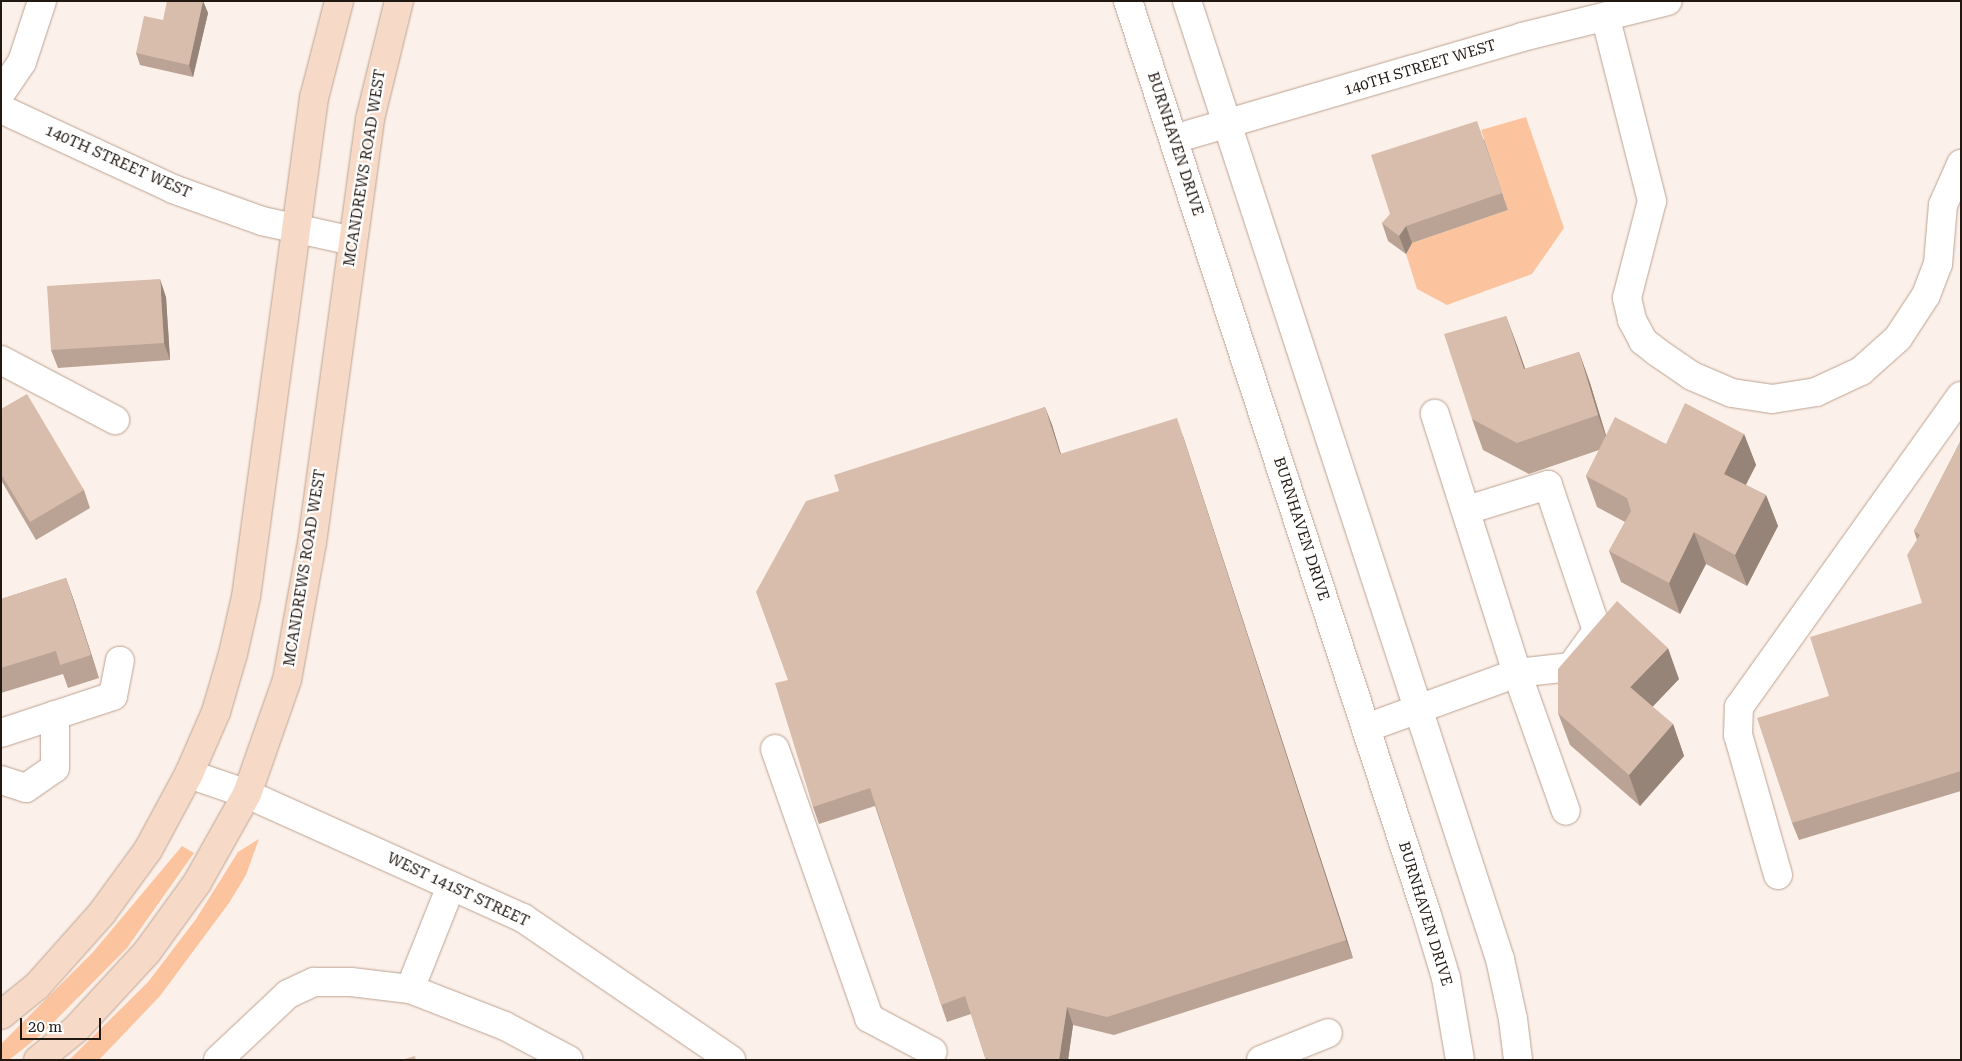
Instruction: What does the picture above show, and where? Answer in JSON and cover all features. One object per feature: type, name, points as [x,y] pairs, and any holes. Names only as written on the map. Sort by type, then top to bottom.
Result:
[{"type":"main road","points":[[1,1015],[37,986],[102,913],[148,850],[189,774],[218,704],[246,597],[314,98],[339,1]]},
{"type":"main road","name":"MCANDREWS ROAD WEST","points":[[38,1060],[76,1029],[147,952],[197,883],[247,794],[287,680],[300,621],[370,119],[399,1]]},
{"type":"street","points":[[1,93],[22,62],[42,1]]},
{"type":"street","name":"BURNHAVEN DRIVE","points":[[1128,1],[1446,978],[1460,1060]]},
{"type":"street","points":[[1188,1],[1500,959],[1513,1019],[1518,1060]]},
{"type":"street","name":"140TH STREET WEST","points":[[1174,140],[1228,126],[1522,37],[1606,19],[1668,1]]},
{"type":"street","points":[[1606,19],[1652,201],[1627,298],[1632,320],[1644,341],[1657,352],[1692,376],[1732,393],[1772,399],[1816,392],[1861,371],[1898,338],[1926,295],[1938,264],[1942,205],[1961,164]]},
{"type":"street","name":"140TH STREET WEST","points":[[1,109],[173,190],[295,229],[354,241]]},
{"type":"street","points":[[1,360],[115,420]]},
{"type":"street","points":[[1778,875],[1738,735],[1739,707],[1961,396]]},
{"type":"street","points":[[1435,414],[1467,510],[1517,673],[1566,811]]},
{"type":"street","points":[[1366,728],[1517,673],[1571,667],[1597,631],[1548,486],[1467,510]]},
{"type":"street","points":[[1,732],[113,696],[120,661]]},
{"type":"street","points":[[1,780],[26,788],[56,768],[55,715]]},
{"type":"street","points":[[776,749],[869,1018],[933,1052]]},
{"type":"street","name":"WEST 141ST STREET","points":[[189,774],[247,794],[523,918],[731,1060]]},
{"type":"street","points":[[410,989],[451,886]]},
{"type":"street","points":[[218,1060],[288,994],[314,982],[351,982],[410,989],[505,1026],[569,1060]]},
{"type":"street","points":[[1261,1060],[1328,1034]]},
{"type":"shaded area","points":[[1526,117],[1564,228],[1532,274],[1447,305],[1417,289],[1406,254],[1412,243],[1508,210],[1481,130]]},
{"type":"shaded area","points":[[259,839],[246,875],[229,903],[160,996],[99,1060],[69,1060],[148,982],[196,919],[238,852]]},
{"type":"shaded area","points":[[182,846],[194,853],[127,948],[43,1033],[9,1060],[1,1060],[1,1044],[93,952]]},
{"type":"building","points":[[167,1],[203,1],[189,65],[136,53],[144,16],[163,20]]},
{"type":"building","points":[[1477,121],[1502,193],[1406,226],[1399,236],[1382,223],[1390,214],[1371,155]]},
{"type":"building","points":[[160,279],[164,343],[51,350],[47,286]]},
{"type":"building","points":[[1506,316],[1524,369],[1579,352],[1598,415],[1517,443],[1472,419],[1444,334]]},
{"type":"building","points":[[27,394],[84,490],[30,522],[1,474],[1,409]]},
{"type":"building","points":[[1685,403],[1744,434],[1724,474],[1766,495],[1735,555],[1694,532],[1669,583],[1609,551],[1631,511],[1627,498],[1586,476],[1615,417],[1666,444]]},
{"type":"building","points":[[1045,407],[1060,454],[1177,418],[1346,940],[1107,1017],[1067,1007],[1059,1060],[994,1060],[985,1058],[965,996],[941,1005],[870,788],[813,807],[775,683],[788,680],[756,592],[806,501],[839,491],[834,475]]},
{"type":"building","points":[[1961,440],[1961,771],[1792,823],[1757,718],[1829,696],[1810,637],[1922,603],[1907,555],[1920,535],[1914,531]]},
{"type":"building","points":[[66,578],[91,655],[60,665],[56,651],[1,668],[1,599]]},
{"type":"building","points":[[1617,601],[1668,648],[1630,687],[1673,724],[1629,775],[1558,713],[1558,669]]},
{"type":"building","points":[[415,1056],[416,1060],[401,1060]]}]
